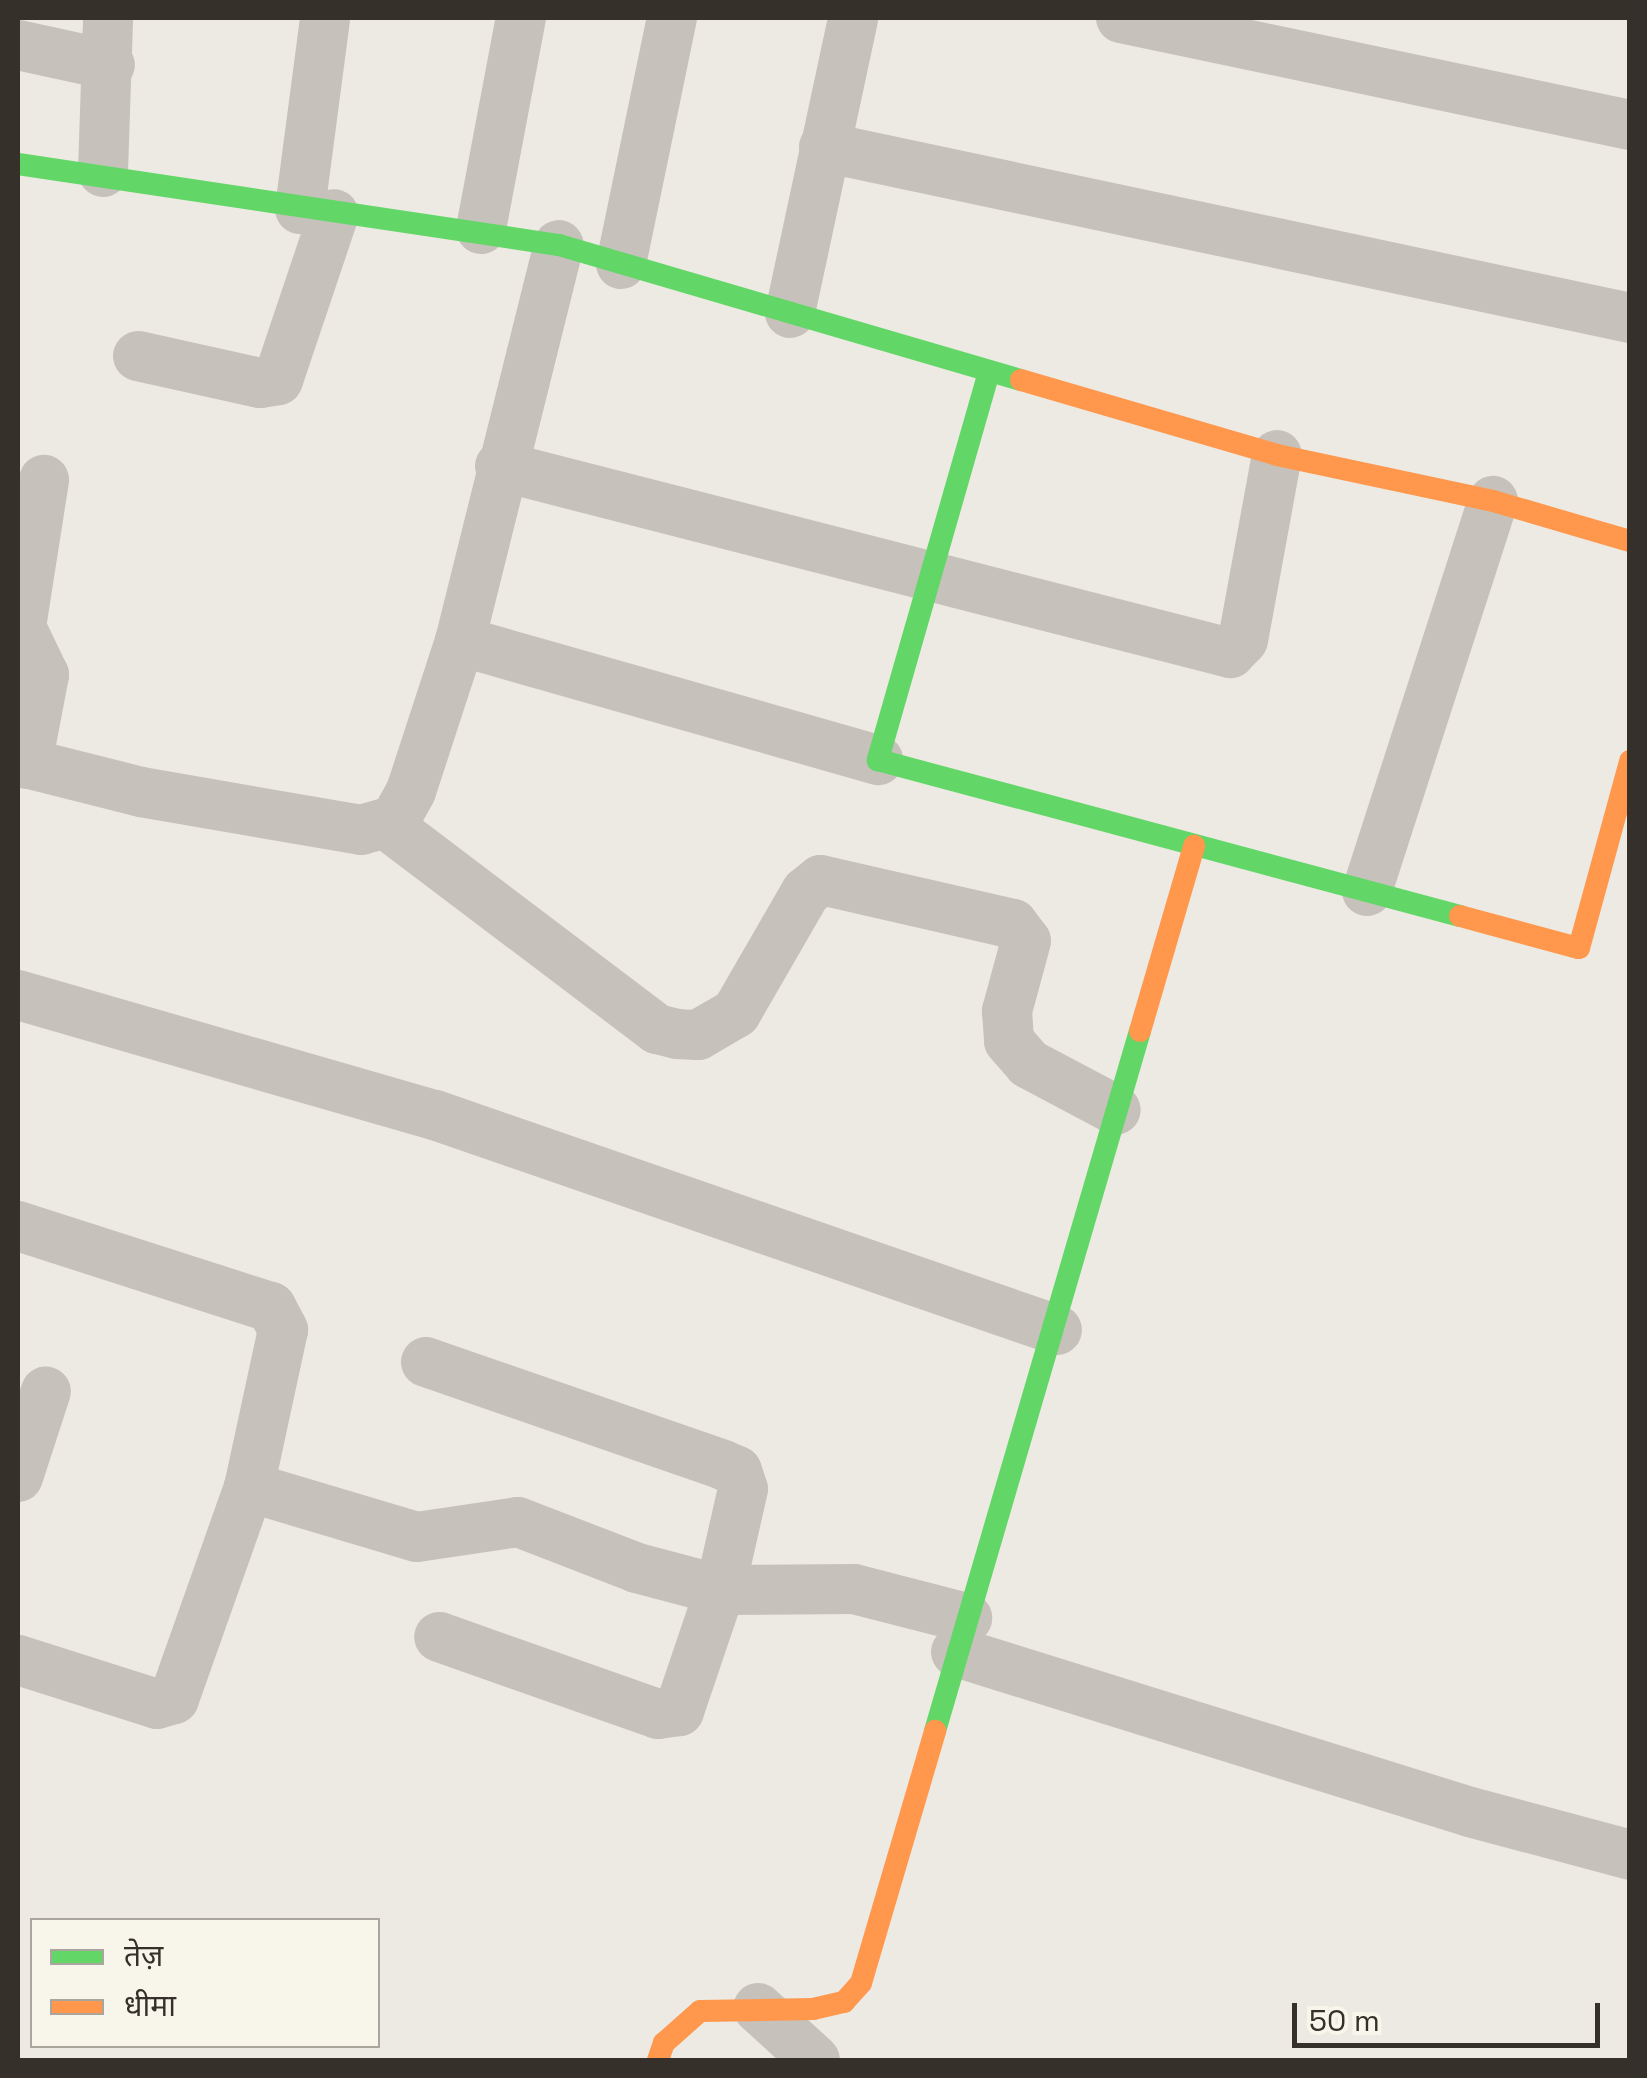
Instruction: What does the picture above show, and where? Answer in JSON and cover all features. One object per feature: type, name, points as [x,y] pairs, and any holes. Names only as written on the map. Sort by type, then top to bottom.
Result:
[{"type":"street","points":[[138,356],[260,383],[278,380],[317,212],[326,18]]},
{"type":"street","points":[[482,230],[521,18]]},
{"type":"street","points":[[621,264],[672,18]]},
{"type":"street","points":[[790,313],[852,18]]},
{"type":"street","points":[[1122,18],[1630,125]]},
{"type":"street","points":[[18,45],[109,41],[102,172]]},
{"type":"street","points":[[824,147],[1630,318]]},
{"type":"street","points":[[18,164],[102,172],[317,212],[482,230],[559,245],[1278,455],[1493,502],[1630,541]]},
{"type":"street","points":[[44,480],[21,627],[44,675],[22,763],[141,792],[360,830],[386,824],[412,791],[460,642],[500,466],[559,245]]},
{"type":"street","points":[[878,760],[989,372]]},
{"type":"street","points":[[500,466],[1230,653],[1244,640],[1278,455]]},
{"type":"street","points":[[1366,891],[1493,502]]},
{"type":"street","points":[[460,642],[878,760],[1578,948],[1630,761]]},
{"type":"street","points":[[386,824],[657,1028],[677,1034],[698,1035],[736,1014],[806,892],[821,880],[1013,924],[1026,941],[1007,1011],[1009,1041],[1029,1064],[1116,1110]]},
{"type":"street","points":[[658,2060],[664,2043],[700,2010],[813,2009],[844,2002],[861,1983],[961,1635],[1057,1330],[1116,1110],[1194,846]]},
{"type":"street","points":[[18,995],[452,1121],[1057,1330]]},
{"type":"street","points":[[18,1226],[278,1313],[284,1330],[249,1487],[182,1680],[168,1704],[18,1660]]},
{"type":"street","points":[[426,1362],[737,1471],[743,1490],[720,1590],[683,1705],[669,1716],[439,1637]]},
{"type":"street","points":[[18,1477],[46,1391]]},
{"type":"street","points":[[249,1487],[417,1537],[518,1522],[636,1568],[720,1590],[854,1589],[961,1635],[1470,1812],[1630,1854]]},
{"type":"street","points":[[758,2008],[815,2060]]},
{"type":"traffic: fast","points":[[18,164],[559,245],[1021,380]]},
{"type":"traffic: fast","points":[[989,372],[878,760],[1460,916]]},
{"type":"traffic: fast","points":[[935,1731],[1140,1031]]},
{"type":"traffic: slow","points":[[1021,380],[1277,455],[1493,501],[1630,541]]},
{"type":"traffic: slow","points":[[1460,916],[1579,948],[1630,761]]},
{"type":"traffic: slow","points":[[1140,1031],[1194,846]]},
{"type":"traffic: slow","points":[[658,2060],[664,2043],[700,2011],[813,2009],[844,2002],[861,1983],[935,1731]]}]
